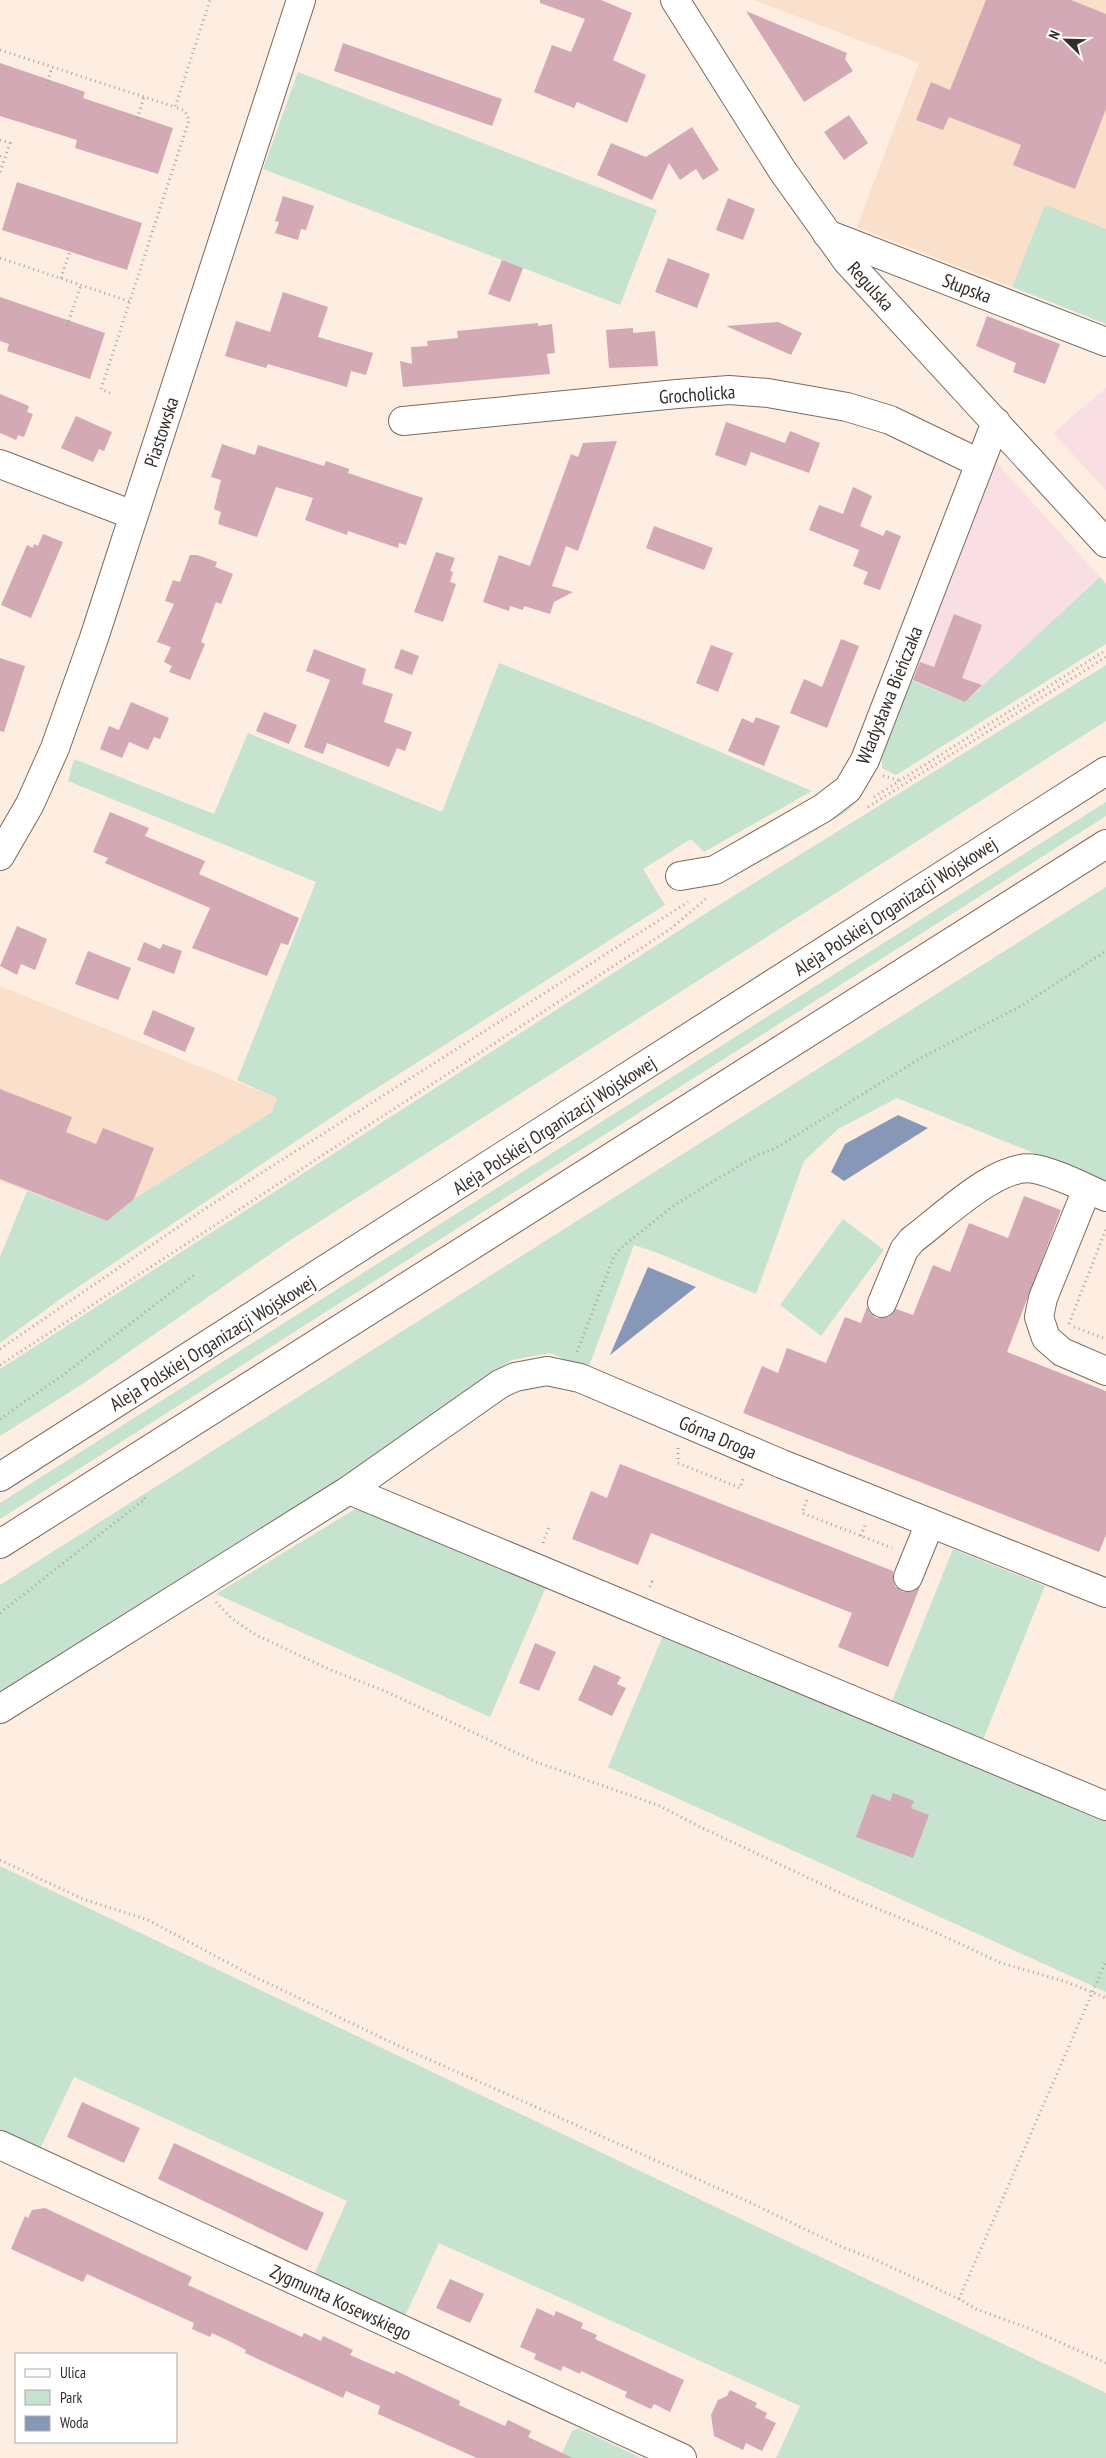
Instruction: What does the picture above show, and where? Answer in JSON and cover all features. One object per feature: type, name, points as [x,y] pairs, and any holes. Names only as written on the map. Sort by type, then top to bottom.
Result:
[{"type":"main road","name":"Piastowska","points":[[4,841],[55,748],[94,638],[301,0]]},
{"type":"main road","name":"Regulska","points":[[675,0],[782,170],[827,234],[854,267],[1106,543]]},
{"type":"main road","name":"Słupska","points":[[827,234],[1106,342]]},
{"type":"main road","name":"Grocholicka","points":[[404,421],[729,390],[768,393],[847,407],[890,420],[980,463]]},
{"type":"main road","name":"Władysława Bieńczaka","points":[[680,876],[715,870],[823,808],[848,789],[865,760],[996,422]]},
{"type":"main road","points":[[0,464],[133,515]]},
{"type":"main road","name":"Aleja Polskiej Organizacji Wojskowej","points":[[0,1477],[1106,771]]},
{"type":"main road","points":[[0,1544],[1106,844]]},
{"type":"main road","points":[[882,1303],[904,1250],[912,1240],[995,1177],[1019,1168],[1034,1169],[1096,1193],[1043,1298],[1039,1318],[1046,1338],[1062,1352],[1106,1371]]},
{"type":"main road","name":"Górna Droga","points":[[0,1709],[349,1490],[500,1384],[530,1373],[547,1371],[568,1374],[782,1464],[1106,1593]]},
{"type":"main road","points":[[349,1490],[1106,1806]]},
{"type":"main road","points":[[908,1577],[930,1523]]},
{"type":"main road","name":"Zygmunta Kosewskiego","points":[[0,2145],[682,2458]]},
{"type":"path","points":[[175,107],[210,0]]},
{"type":"path","points":[[0,50],[175,107],[185,111],[189,120],[101,389],[110,393]]},
{"type":"path","points":[[46,86],[52,67]]},
{"type":"path","points":[[136,123],[144,97]]},
{"type":"path","points":[[0,140],[10,143],[0,172]]},
{"type":"path","points":[[0,156],[4,159]]},
{"type":"path","points":[[61,278],[72,245]]},
{"type":"path","points":[[0,258],[131,302]]},
{"type":"path","points":[[67,326],[80,285]]},
{"type":"path","points":[[867,801],[1106,650]]},
{"type":"path","points":[[864,809],[1106,657]]},
{"type":"path","points":[[0,1366],[669,930],[714,891]]},
{"type":"path","points":[[0,1349],[203,1210],[693,899]]},
{"type":"path","points":[[568,1374],[614,1256],[650,1223],[676,1204],[757,1155],[776,1148],[891,1076],[956,1038],[1021,1006],[1106,951]]},
{"type":"path","points":[[1106,1229],[1069,1325],[1106,1339]]},
{"type":"path","points":[[0,1419],[63,1375],[194,1275]]},
{"type":"path","points":[[678,1444],[678,1463],[740,1488],[746,1470]]},
{"type":"path","points":[[0,1613],[145,1499],[142,1495]]},
{"type":"path","points":[[806,1502],[802,1513],[894,1549]]},
{"type":"path","points":[[861,1536],[868,1518]]},
{"type":"path","points":[[203,1580],[214,1600],[231,1618],[256,1635],[290,1652],[385,1691],[536,1762],[660,1806],[698,1826],[856,1900],[939,1934],[1002,1963],[1024,1968],[1092,1991],[1106,1998]]},
{"type":"path","points":[[0,1860],[83,1899],[148,1920],[294,1997],[959,2299],[976,2310],[1028,2328],[1106,2363]]},
{"type":"path","points":[[959,2299],[1106,1961]]},
{"type":"shaded area","points":[[754,0],[1106,0],[1106,229],[1045,206],[1012,287],[857,227],[919,63]]},
{"type":"shaded area","points":[[1106,388],[1106,490],[1053,433]]},
{"type":"shaded area","points":[[996,462],[1100,577],[965,702],[901,678]]},
{"type":"shaded area","points":[[0,986],[277,1098],[272,1112],[134,1199],[107,1221],[0,1181]]},
{"type":"green space","points":[[298,72],[657,210],[620,305],[263,169]]},
{"type":"green space","points":[[1045,205],[1106,229],[1106,324],[1012,287]]},
{"type":"green space","points":[[1100,577],[1106,584],[1106,644],[896,775],[882,768],[882,756],[910,680],[965,702]]},
{"type":"green space","points":[[499,663],[652,723],[812,791],[704,852],[691,839],[643,869],[665,905],[350,1105],[66,1295],[0,1343],[0,1257],[27,1191],[107,1221],[134,1199],[272,1112],[277,1098],[237,1080],[316,882],[68,781],[74,759],[214,814],[248,733],[442,812]]},
{"type":"green space","points":[[1106,665],[1106,721],[289,1241],[84,1383],[0,1436],[0,1369],[714,908]]},
{"type":"green space","points":[[867,779],[855,804],[843,814],[765,860],[762,855]]},
{"type":"green space","points":[[1106,802],[1106,816],[0,1519],[0,1503]]},
{"type":"green space","points":[[1106,887],[1106,1182],[897,1098],[838,1129],[804,1161],[756,1294],[658,1253],[634,1245],[588,1369],[550,1353],[512,1360],[288,1515],[0,1698],[0,1585]]},
{"type":"green space","points":[[843,1219],[884,1250],[821,1336],[780,1305]]},
{"type":"green space","points":[[360,1506],[547,1585],[490,1717],[216,1594]]},
{"type":"green space","points":[[953,1549],[1045,1586],[980,1747],[888,1711]]},
{"type":"green space","points":[[664,1633],[1106,1814],[1106,1992],[608,1767]]},
{"type":"green space","points":[[0,1866],[1106,2393],[1106,2458],[776,2458],[800,2406],[439,2243],[404,2318],[313,2277],[347,2201],[74,2077],[39,2151],[0,2138]]},
{"type":"green space","points":[[578,2428],[641,2458],[560,2458],[572,2431]]},
{"type":"water","points":[[898,1115],[928,1128],[844,1181],[831,1172],[845,1144]]},
{"type":"water","points":[[648,1267],[696,1287],[610,1355]]},
{"type":"building","points":[[540,0],[601,0],[632,13],[613,60],[646,75],[627,123],[577,102],[574,108],[534,92],[552,45],[571,52],[585,19],[540,3]]},
{"type":"building","points":[[986,0],[1071,0],[1106,14],[1106,109],[1075,189],[1013,165],[1021,145],[949,117],[943,130],[916,120],[931,82],[950,90]]},
{"type":"building","points":[[746,11],[847,53],[845,59],[853,71],[804,102]]},
{"type":"building","points":[[343,43],[502,99],[492,126],[334,71]]},
{"type":"building","points":[[0,63],[85,92],[83,98],[173,128],[158,174],[75,148],[77,140],[0,116]]},
{"type":"building","points":[[849,115],[868,143],[844,160],[824,132]]},
{"type":"building","points":[[692,127],[719,170],[703,180],[696,169],[680,180],[669,163],[652,200],[597,175],[611,143],[646,157]]},
{"type":"building","points":[[17,182],[142,223],[127,270],[2,230]]},
{"type":"building","points":[[283,196],[314,206],[306,230],[301,229],[298,240],[275,233],[279,222],[275,221]]},
{"type":"building","points":[[728,198],[755,209],[743,240],[716,230]]},
{"type":"building","points":[[668,258],[710,274],[697,308],[655,292]]},
{"type":"building","points":[[502,260],[523,268],[510,302],[488,294]]},
{"type":"building","points":[[283,292],[328,307],[318,337],[373,353],[366,375],[351,371],[347,387],[268,364],[266,368],[225,356],[236,321],[270,332]]},
{"type":"building","points":[[0,297],[105,333],[90,379],[7,351],[9,344],[0,341]]},
{"type":"building","points":[[987,316],[1060,344],[1045,384],[1013,372],[1016,363],[976,346]]},
{"type":"building","points":[[778,322],[802,333],[791,355],[726,326]]},
{"type":"building","points":[[538,323],[538,326],[552,324],[555,353],[547,354],[550,374],[403,387],[400,361],[412,364],[411,347],[428,346],[427,341],[458,338],[457,331]]},
{"type":"building","points":[[633,328],[633,333],[655,331],[658,366],[609,368],[606,330]]},
{"type":"building","points":[[0,394],[29,406],[27,412],[33,414],[24,437],[18,435],[16,440],[0,433]]},
{"type":"building","points":[[76,416],[112,432],[104,451],[99,449],[93,462],[61,448]]},
{"type":"building","points":[[726,422],[785,443],[790,431],[820,443],[809,473],[751,452],[746,466],[715,455]]},
{"type":"building","points":[[617,441],[578,551],[566,546],[552,586],[573,592],[554,602],[550,614],[524,606],[523,610],[510,606],[509,611],[483,602],[499,555],[530,566],[571,454],[578,457],[583,443]]},
{"type":"building","points":[[222,444],[255,455],[258,445],[324,466],[326,461],[349,469],[348,473],[423,498],[406,545],[399,543],[398,548],[348,531],[347,535],[305,520],[313,498],[276,487],[257,537],[218,524],[221,512],[214,509],[221,480],[211,477]]},
{"type":"building","points":[[853,487],[872,496],[860,526],[883,536],[886,530],[901,536],[880,590],[863,584],[868,572],[853,566],[859,550],[809,530],[819,505],[843,514]]},
{"type":"building","points":[[654,526],[713,548],[704,570],[646,548]]},
{"type":"building","points":[[43,534],[63,542],[31,618],[1,605],[27,545],[33,548],[34,544],[38,546]]},
{"type":"building","points":[[436,552],[455,558],[450,571],[453,572],[450,582],[456,584],[443,622],[414,612]]},
{"type":"building","points":[[190,555],[197,555],[217,562],[215,567],[233,574],[221,604],[216,602],[201,642],[205,644],[190,680],[169,672],[172,666],[164,662],[171,647],[157,642],[174,604],[165,601],[173,580],[180,582]]},
{"type":"building","points":[[954,614],[982,625],[962,678],[982,685],[965,702],[913,680],[920,662],[934,667]]},
{"type":"building","points":[[841,639],[859,646],[827,728],[790,713],[804,679],[822,687]]},
{"type":"building","points":[[711,645],[733,653],[718,692],[696,683]]},
{"type":"building","points":[[314,649],[366,669],[362,684],[393,694],[384,722],[412,732],[405,751],[397,748],[389,767],[327,743],[323,754],[304,747],[330,680],[306,671]]},
{"type":"building","points":[[401,649],[419,656],[412,675],[394,668]]},
{"type":"building","points":[[0,658],[25,666],[4,732],[0,731]]},
{"type":"building","points":[[131,702],[169,718],[160,739],[154,737],[148,750],[129,742],[122,758],[100,749],[109,726],[119,730]]},
{"type":"building","points":[[264,712],[297,725],[289,744],[256,731]]},
{"type":"building","points":[[756,717],[780,726],[764,766],[728,751],[742,718],[753,723]]},
{"type":"building","points":[[110,812],[149,828],[145,836],[205,861],[199,874],[299,918],[288,945],[281,943],[267,976],[192,948],[210,908],[105,863],[108,858],[93,852]]},
{"type":"building","points":[[17,926],[47,939],[35,970],[21,964],[17,975],[0,966]]},
{"type":"building","points":[[144,942],[160,949],[163,944],[182,951],[174,974],[137,960]]},
{"type":"building","points":[[88,951],[131,968],[118,1000],[75,984]]},
{"type":"building","points":[[153,1010],[195,1028],[185,1052],[143,1034]]},
{"type":"building","points":[[0,1089],[72,1117],[66,1132],[96,1144],[103,1128],[154,1148],[134,1199],[107,1221],[0,1179]]},
{"type":"building","points":[[1024,1196],[1061,1210],[1007,1352],[1106,1391],[1106,1535],[1099,1552],[743,1413],[762,1366],[778,1373],[787,1348],[826,1363],[845,1317],[861,1323],[867,1307],[876,1318],[891,1316],[896,1309],[913,1315],[933,1265],[950,1272],[969,1223],[1008,1238]]},
{"type":"building","points":[[620,1464],[893,1571],[895,1586],[903,1592],[911,1592],[920,1587],[888,1667],[838,1647],[852,1613],[651,1533],[638,1565],[572,1539],[591,1491],[607,1498]]},
{"type":"building","points":[[535,1643],[556,1652],[539,1691],[519,1683]]},
{"type":"building","points":[[594,1665],[621,1677],[617,1684],[626,1688],[612,1716],[578,1700]]},
{"type":"building","points":[[893,1793],[914,1801],[911,1808],[929,1815],[913,1858],[856,1837],[872,1794],[890,1801]]},
{"type":"building","points":[[82,2102],[140,2128],[124,2163],[67,2137]]},
{"type":"building","points":[[174,2143],[324,2213],[307,2251],[158,2179]]},
{"type":"building","points":[[45,2208],[192,2277],[188,2285],[302,2337],[304,2333],[321,2341],[323,2336],[353,2350],[350,2355],[394,2374],[396,2371],[460,2401],[459,2405],[505,2426],[508,2420],[531,2431],[528,2437],[573,2458],[477,2458],[378,2414],[380,2406],[346,2391],[343,2398],[245,2353],[246,2350],[212,2333],[210,2337],[192,2329],[194,2323],[87,2274],[83,2282],[11,2249],[25,2216],[28,2218],[32,2210]]},
{"type":"building","points":[[450,2279],[484,2294],[470,2323],[436,2308]]},
{"type":"building","points":[[537,2308],[554,2316],[556,2311],[583,2323],[581,2328],[597,2335],[595,2339],[684,2380],[670,2412],[654,2404],[651,2409],[625,2397],[627,2392],[581,2371],[580,2374],[563,2366],[561,2371],[534,2359],[536,2354],[520,2347]]},
{"type":"building","points":[[730,2390],[757,2403],[755,2407],[767,2413],[765,2418],[776,2423],[762,2451],[746,2443],[743,2450],[714,2436],[711,2415],[718,2400],[727,2396]]}]
